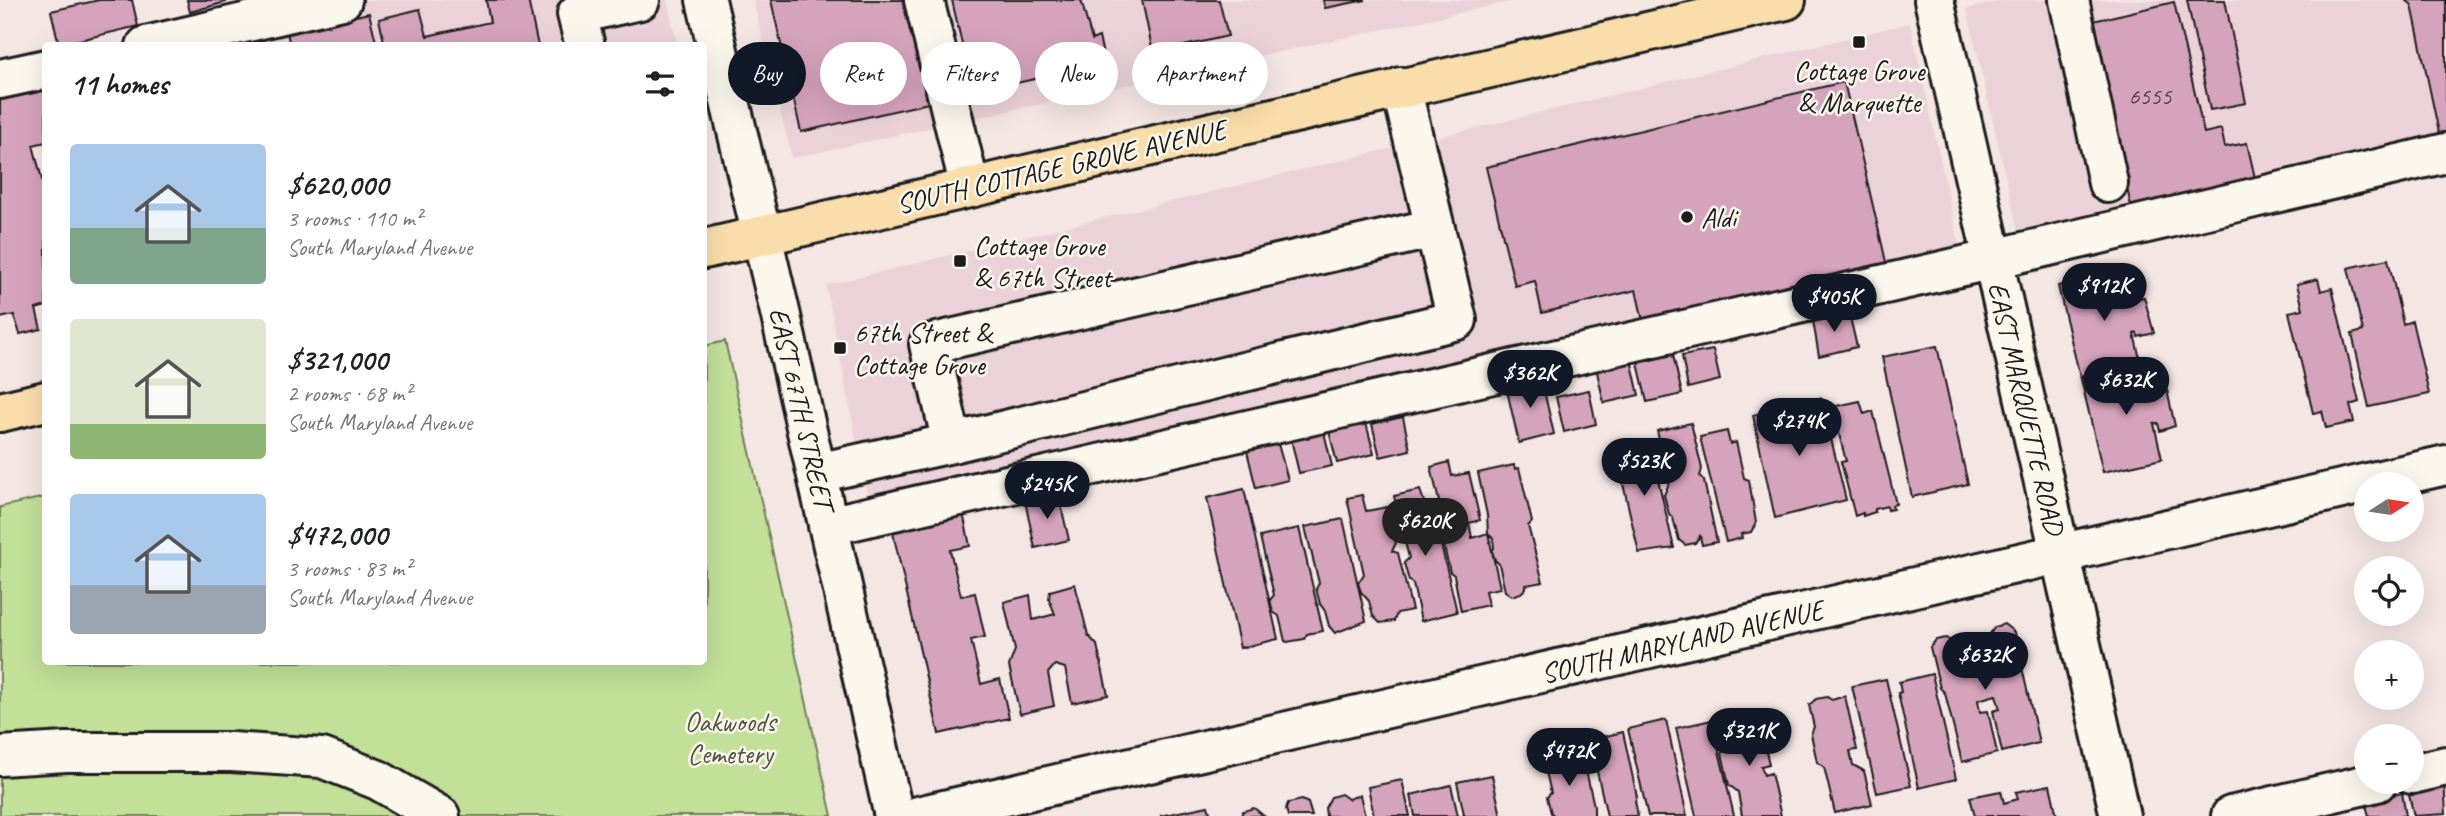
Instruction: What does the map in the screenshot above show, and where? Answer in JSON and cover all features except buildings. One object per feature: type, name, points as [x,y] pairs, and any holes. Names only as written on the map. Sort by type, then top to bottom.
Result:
[{"type":"main road","name":"SOUTH COTTAGE GROVE AVENUE","points":[[707,248],[1401,87],[1733,6],[1786,0]]},
{"type":"main road","points":[[0,412],[42,402]]},
{"type":"street","points":[[163,42],[342,0]]},
{"type":"street","points":[[584,42],[577,14],[640,0]]},
{"type":"street","name":"EAST 67TH STREET","points":[[706,0],[715,88],[763,236],[894,816]]},
{"type":"street","points":[[924,0],[970,187]]},
{"type":"street","name":"EAST MARQUETTE ROAD","points":[[1934,0],[2120,816]]},
{"type":"street","points":[[2069,0],[2108,183]]},
{"type":"street","points":[[0,79],[42,70]]},
{"type":"street","points":[[817,473],[952,443],[1457,320],[1401,87]]},
{"type":"street","points":[[828,526],[2446,153]]},
{"type":"street","points":[[952,443],[929,344],[1435,228]]},
{"type":"street","name":"SOUTH MARYLAND AVENUE","points":[[918,816],[2446,465]]},
{"type":"street","points":[[0,757],[66,752],[231,752],[322,758],[378,780],[440,816]]},
{"type":"street","points":[[2424,771],[2446,766]]},
{"type":"street","points":[[2231,816],[2354,787]]},
{"type":"shaded area","points":[[342,0],[667,0],[676,42],[163,42]]},
{"type":"shaded area","points":[[753,0],[1518,0],[1268,54],[1268,42],[1132,42],[1132,84],[1118,87],[1118,42],[1035,42],[1036,105],[792,158],[779,105],[806,105],[806,42],[763,42]]},
{"type":"shaded area","points":[[2005,0],[2446,0],[2446,153],[2023,252],[1967,9]]},
{"type":"shaded area","points":[[1910,23],[1964,266],[871,516],[826,285]]},
{"type":"green space","name":"Oakwoods Cemetery","points":[[725,341],[832,816],[0,816],[0,507],[42,498],[42,665],[707,665],[707,345]]},
{"type":"place","name":"Cottage Grove & Marquette","points":[[1859,42]]},
{"type":"place","name":"Aldi","points":[[1687,217]]},
{"type":"place","name":"Cottage Grove & 67th Street","points":[[960,261]]},
{"type":"place","name":"67th Street & Cottage Grove","points":[[840,348]]}]
